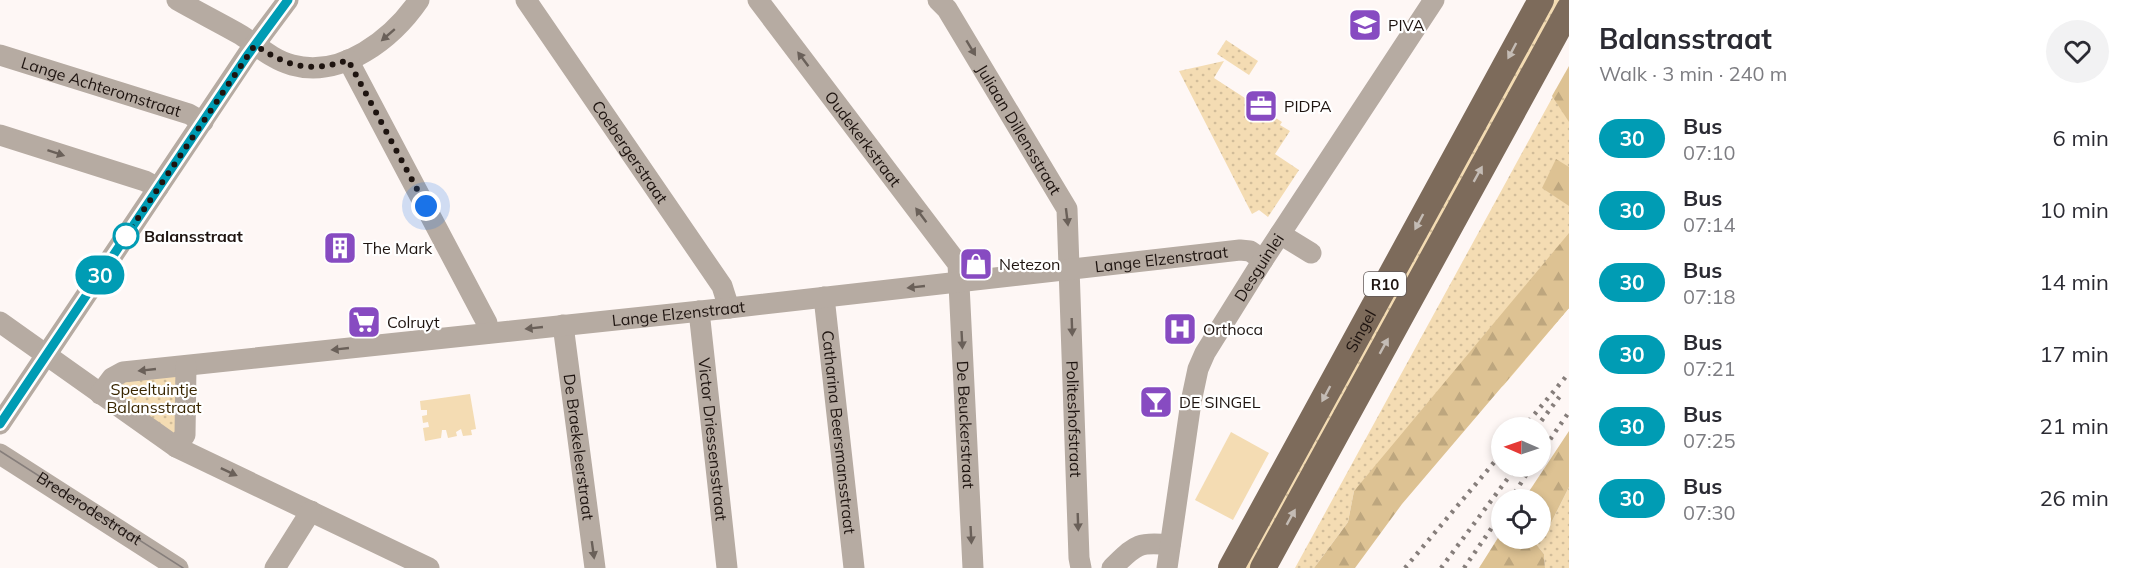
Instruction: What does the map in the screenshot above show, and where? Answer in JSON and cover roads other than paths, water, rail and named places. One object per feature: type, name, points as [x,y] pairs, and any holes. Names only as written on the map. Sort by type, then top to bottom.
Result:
[{"type":"main road","name":"Singel","points":[[1231,568],[1541,0]]},
{"type":"main road","name":"Singel","points":[[1263,568],[1569,9]]},
{"type":"street","points":[[177,0],[280,61],[294,65],[323,67],[348,60],[382,40],[411,13],[419,0]]},
{"type":"street","points":[[0,424],[255,45],[288,0]]},
{"type":"street","name":"Coebergerstraat","points":[[526,0],[722,286],[729,308]]},
{"type":"street","name":"Oudekerkstraat","points":[[758,0],[958,264],[959,282]]},
{"type":"street","name":"Juliaan Dillensstraat","points":[[939,0],[947,9],[1067,209],[1070,268]]},
{"type":"street","name":"Desguinlei","points":[[1167,568],[1191,402],[1198,369],[1210,345],[1263,260],[1434,0]]},
{"type":"street","name":"Lange Achteromstraat","points":[[0,55],[189,114],[203,122]]},
{"type":"street","points":[[348,60],[487,323],[488,333]]},
{"type":"street","points":[[0,135],[145,181],[158,188]]},
{"type":"street","points":[[1280,234],[1311,253]]},
{"type":"street","name":"Lange Elzenstraat","points":[[100,394],[112,378],[123,372],[729,308],[1240,250],[1250,251],[1263,260]]},
{"type":"street","name":"Politeshofstraat","points":[[1070,268],[1081,568]]},
{"type":"street","name":"De Beuckerstraat","points":[[959,282],[973,568]]},
{"type":"street","name":"Catharina Beersmansstraat","points":[[824,297],[854,568]]},
{"type":"street","name":"Victor Driessensstraat","points":[[699,311],[727,568]]},
{"type":"street","points":[[0,322],[176,447],[429,568]]},
{"type":"street","name":"De Braekeleerstraat","points":[[563,325],[595,568]]},
{"type":"street","points":[[176,447],[185,435],[186,366]]},
{"type":"street","name":"Brederodestraat","points":[[0,454],[178,568]]},
{"type":"street","points":[[274,568],[311,511]]},
{"type":"street","points":[[1112,568],[1138,545],[1145,543],[1170,545]]},
{"type":"tram line","points":[[0,451],[183,568]]},
{"type":"railway","points":[[1532,417],[1569,373]]},
{"type":"railway","points":[[1544,417],[1560,396]]},
{"type":"railway","points":[[1551,438],[1569,412]]},
{"type":"railway","points":[[1405,568],[1491,466]]},
{"type":"railway","points":[[1441,568],[1509,477]]},
{"type":"railway","points":[[1517,489],[1525,477]]},
{"type":"railway","points":[[1464,568],[1491,529]]},
{"type":"place","name":"PIVA","points":[[1365,25]]},
{"type":"place","name":"PIDPA","points":[[1261,106]]},
{"type":"place","name":"Balansstraat","points":[[126,236]]},
{"type":"place","name":"The Mark","points":[[340,248]]},
{"type":"place","name":"Netezon","points":[[976,264]]},
{"type":"place","name":"Colruyt","points":[[364,322]]},
{"type":"place","name":"Orthoca","points":[[1180,329]]},
{"type":"place","name":"DE SINGEL","points":[[1156,402]]},
{"type":"park label","name":"Speeltuintje Balansstraat","points":[[154,398]]}]
